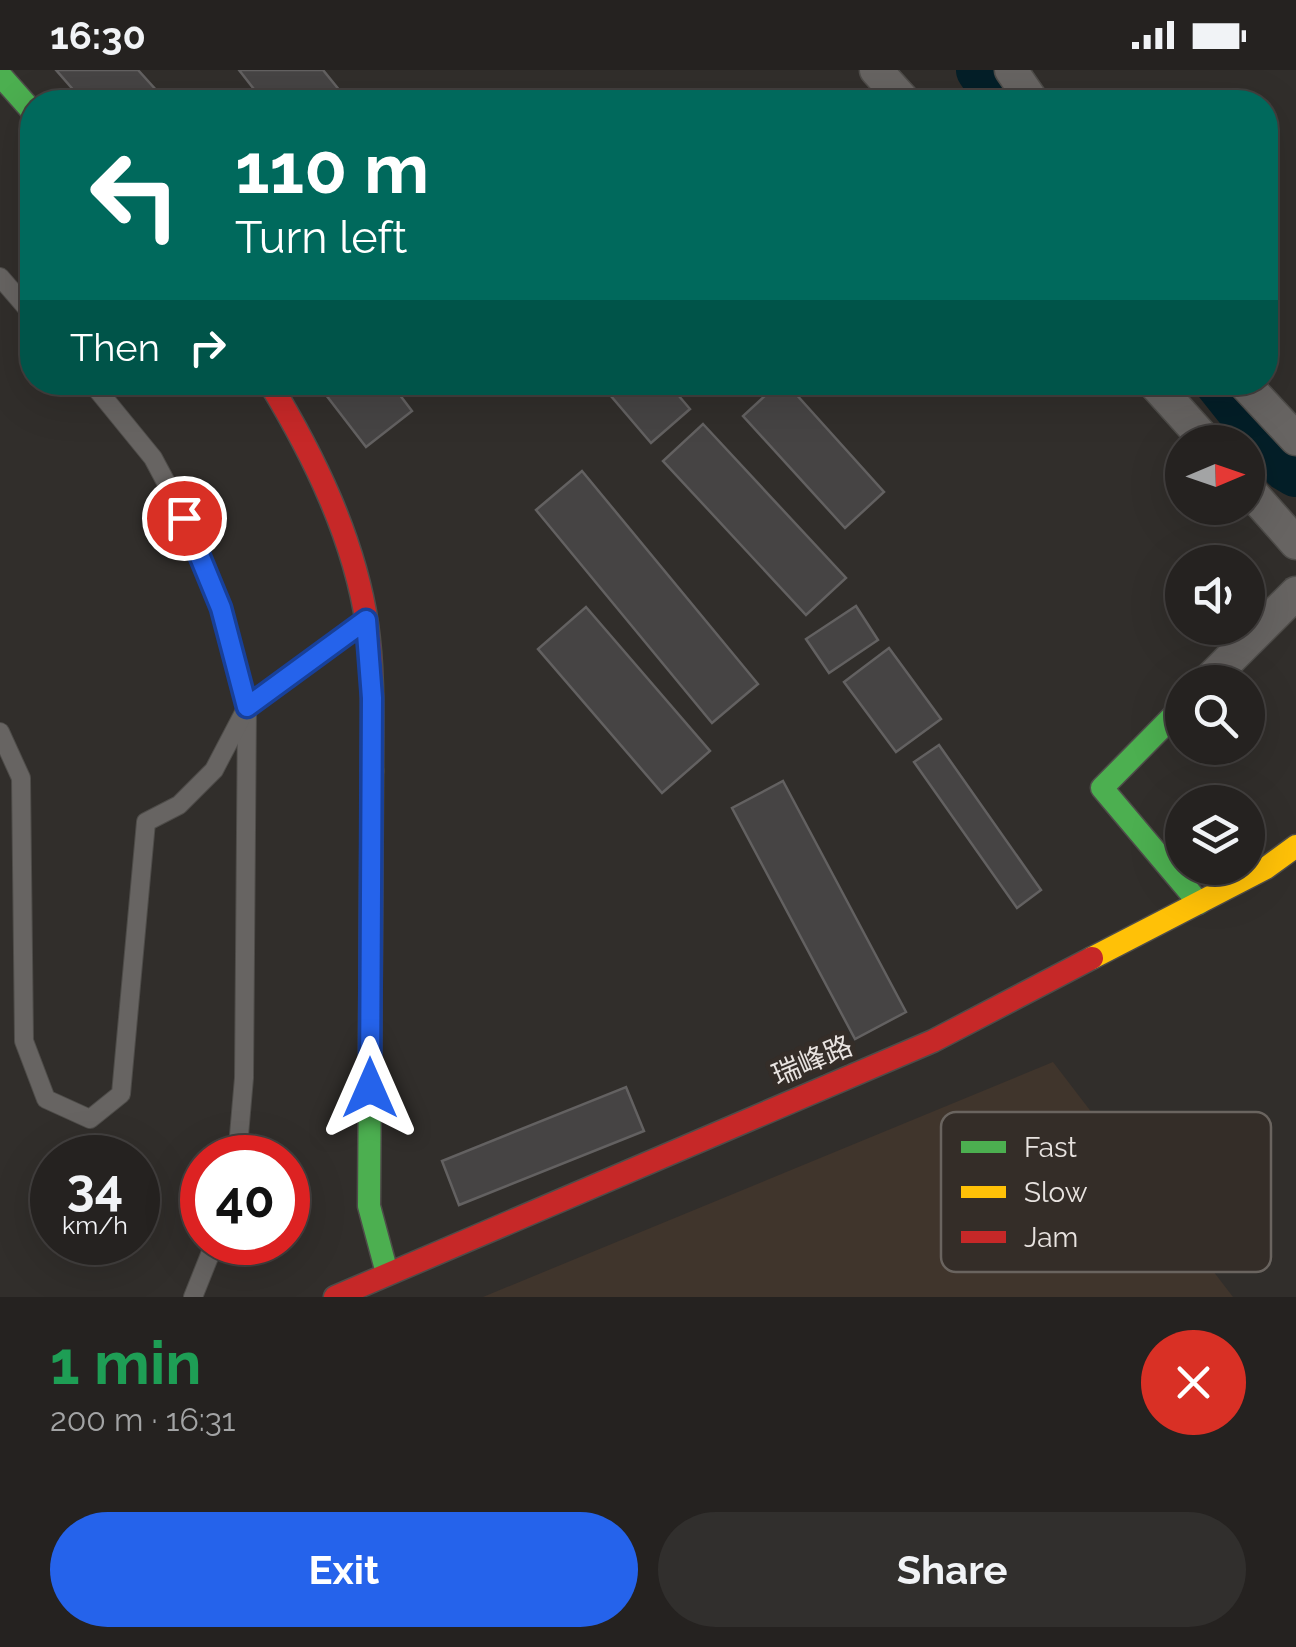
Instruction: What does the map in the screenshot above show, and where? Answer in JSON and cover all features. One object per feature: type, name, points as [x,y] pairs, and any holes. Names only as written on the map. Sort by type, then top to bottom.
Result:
[{"type":"street","points":[[876,70],[894,90]]},
{"type":"street","points":[[0,75],[20,98]]},
{"type":"street","points":[[276,395],[338,521],[366,620],[372,698],[369,1206],[387,1273]]},
{"type":"street","points":[[1164,395],[1191,425]]},
{"type":"street","points":[[1255,395],[1296,439]]},
{"type":"street","points":[[1265,507],[1296,543]]},
{"type":"street","points":[[1224,665],[1296,593]]},
{"type":"street","points":[[1165,724],[1102,788],[1200,903]]},
{"type":"street","name":"瑞峰路","points":[[336,1297],[934,1041],[1266,868],[1296,846]]},
{"type":"lane","points":[[0,277],[20,300]]},
{"type":"lane","points":[[102,395],[153,458],[184,518],[221,608],[247,707],[244,1078],[239,1135]]},
{"type":"lane","points":[[0,732],[21,778],[24,1041],[46,1099],[90,1119],[121,1094],[146,822],[180,805],[214,770],[247,707],[366,620]]},
{"type":"lane","points":[[193,1297],[206,1265]]},
{"type":"shaded area","points":[[1053,1062],[1091,1112],[941,1112],[941,1272],[1214,1272],[1233,1297],[483,1297]]},
{"type":"building","points":[[56,70],[138,70],[156,90],[74,90]]},
{"type":"building","points":[[239,70],[323,70],[339,90],[255,90]]},
{"type":"building","points":[[326,395],[400,395],[412,411],[366,447]]},
{"type":"building","points":[[610,395],[678,395],[690,409],[651,443]]},
{"type":"building","points":[[766,395],[797,395],[884,492],[845,528],[743,416]]},
{"type":"building","points":[[703,424],[846,578],[806,615],[663,461]]},
{"type":"building","points":[[582,471],[758,684],[712,723],[536,510]]},
{"type":"building","points":[[856,606],[878,640],[829,673],[806,639]]},
{"type":"building","points":[[586,607],[710,751],[662,793],[538,649]]},
{"type":"building","points":[[889,648],[941,719],[896,752],[844,682]]},
{"type":"building","points":[[939,745],[1041,890],[1017,908],[914,762]]},
{"type":"building","points":[[783,781],[906,1012],[855,1039],[732,808]]},
{"type":"building","points":[[626,1087],[644,1131],[459,1205],[442,1161]]},
{"type":"waterway","points":[[981,70],[995,90]]},
{"type":"waterway","points":[[1229,395],[1286,466],[1296,472]]},
{"type":"traffic: fast","points":[[0,75],[20,98]]},
{"type":"traffic: fast","points":[[1165,724],[1102,788],[1199,903]]},
{"type":"traffic: fast","points":[[372,771],[369,1206],[387,1273]]},
{"type":"traffic: slow","points":[[1092,958],[1266,868],[1296,846]]},
{"type":"traffic: jam","points":[[276,395],[330,498],[353,560],[369,642],[372,771]]},
{"type":"traffic: jam","points":[[335,1297],[933,1041],[1092,958]]},
{"type":"route","points":[[184,518],[221,608],[247,707],[366,620],[372,698],[370,1088]]}]
